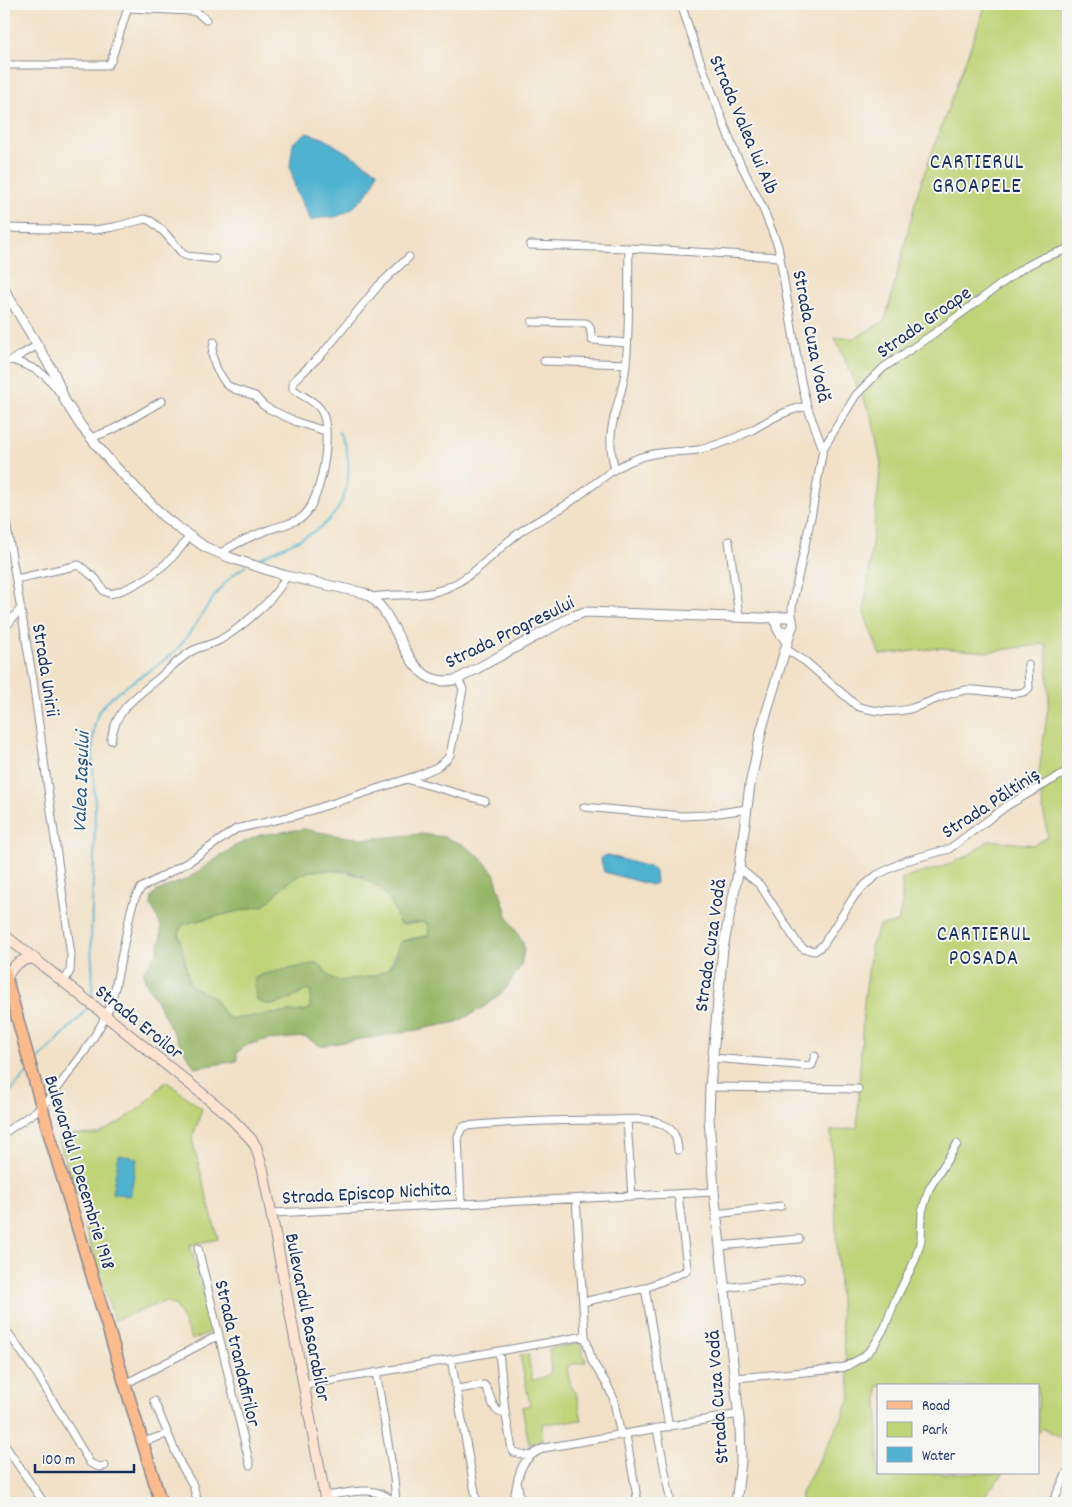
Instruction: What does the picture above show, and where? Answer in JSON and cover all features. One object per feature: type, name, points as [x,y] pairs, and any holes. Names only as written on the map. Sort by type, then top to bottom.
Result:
[{"type":"main road","name":"Strada Eroilor","points":[[4,935],[227,1114],[251,1139]]},
{"type":"main road","points":[[5,975],[21,961],[34,958]]},
{"type":"main road","name":"Bulevardul 1 Decembrie 1918","points":[[5,975],[42,1107],[161,1503]]},
{"type":"main road","name":"Bulevardul Basarabilor","points":[[251,1139],[259,1155],[272,1212],[325,1500]]},
{"type":"street","name":"Strada Valea lui Alb","points":[[681,4],[721,118],[735,153],[762,206],[778,246],[780,257]]},
{"type":"street","points":[[4,65],[108,65],[111,61],[128,6],[191,11],[198,13],[206,20]]},
{"type":"street","points":[[4,228],[95,230],[145,219],[151,221],[164,232],[183,254],[215,259]]},
{"type":"street","name":"Strada Cuza Vodă","points":[[530,244],[780,257],[795,354],[807,406],[823,449]]},
{"type":"street","points":[[616,469],[611,455],[610,435],[626,364],[629,248]]},
{"type":"street","name":"Strada Groape","points":[[823,449],[856,394],[883,368],[936,332],[1023,268],[1042,258],[1068,249]]},
{"type":"street","points":[[220,554],[229,547],[266,530],[296,521],[311,508],[323,471],[325,431],[321,411],[294,389],[293,382],[322,354],[379,286],[409,257]]},
{"type":"street","points":[[4,290],[54,373],[65,401]]},
{"type":"street","points":[[532,322],[585,323],[590,327],[592,340],[627,343]]},
{"type":"street","points":[[214,342],[212,355],[216,370],[227,385],[255,396],[269,409],[297,422],[325,431]]},
{"type":"street","points":[[4,362],[12,360],[38,345]]},
{"type":"street","points":[[12,360],[34,367],[50,380],[91,438],[110,460],[163,516],[189,538],[220,554],[260,568],[286,576],[364,593],[373,597],[425,594],[459,583],[475,572],[521,531],[567,504],[616,469],[647,455],[695,451],[706,448],[746,433],[780,413],[807,406]]},
{"type":"street","points":[[544,361],[626,364]]},
{"type":"street","points":[[91,438],[114,428],[162,401]]},
{"type":"street","points":[[823,449],[792,606],[785,617],[776,622],[786,646],[857,706],[864,709],[892,712],[914,708],[944,695],[969,689],[1024,693],[1029,688],[1028,664]]},
{"type":"street","name":"Strada Unirii","points":[[4,510],[33,681],[71,955],[70,971],[64,982]]},
{"type":"street","points":[[16,579],[79,565],[96,579],[104,591],[111,594],[157,572],[178,552],[189,538]]},
{"type":"street","points":[[730,542],[739,616]]},
{"type":"street","points":[[111,740],[117,718],[124,707],[188,654],[219,640],[265,605],[275,595],[286,576]]},
{"type":"street","name":"Strada Progresului","points":[[373,597],[380,605],[410,657],[421,672],[428,678],[438,682],[458,679],[571,617],[585,612],[763,618],[785,617]]},
{"type":"street","points":[[4,629],[21,608]]},
{"type":"street","points":[[778,629],[784,633],[791,630],[793,626],[785,617]]},
{"type":"street","name":"Strada Progresului","points":[[763,618],[778,629]]},
{"type":"street","name":"Strada Cuza Vodă","points":[[736,1503],[741,1460],[739,1414],[718,1246],[709,1118],[710,1087],[723,948],[739,868],[750,784],[758,746],[791,630]]},
{"type":"street","points":[[4,1133],[42,1107],[54,1094],[85,1051],[116,986],[131,910],[135,898],[142,888],[190,861],[236,829],[297,814],[406,779],[436,767],[450,755],[463,689],[458,679]]},
{"type":"street","name":"Strada Păltiniș","points":[[739,868],[760,885],[798,944],[808,951],[815,951],[826,940],[855,895],[873,878],[898,864],[949,849],[1001,810],[1068,770]]},
{"type":"street","points":[[406,779],[485,801]]},
{"type":"street","points":[[584,807],[687,816],[718,814],[747,809]]},
{"type":"street","points":[[712,1058],[808,1066],[812,1065],[815,1056]]},
{"type":"street","points":[[710,1087],[858,1089]]},
{"type":"street","name":"Strada Episcop Nichita","points":[[461,1204],[458,1136],[462,1128],[474,1125],[575,1120],[656,1122],[664,1125],[676,1136],[678,1150]]},
{"type":"street","points":[[627,1120],[632,1197]]},
{"type":"street","points":[[735,1378],[845,1367],[863,1357],[874,1347],[915,1260],[921,1240],[925,1200],[929,1189],[957,1144]]},
{"type":"street","name":"Strada Episcop Nichita","points":[[272,1212],[714,1192]]},
{"type":"street","points":[[583,1302],[646,1288],[686,1271],[678,1194]]},
{"type":"street","points":[[576,1199],[585,1336],[592,1361],[613,1396],[624,1435],[638,1503]]},
{"type":"street","points":[[716,1214],[781,1206]]},
{"type":"street","points":[[718,1246],[799,1239]]},
{"type":"street","name":"Strada trandafirilor","points":[[198,1248],[250,1465]]},
{"type":"street","points":[[724,1288],[800,1279]]},
{"type":"street","points":[[646,1288],[669,1427]]},
{"type":"street","points":[[4,1327],[37,1374],[90,1463],[99,1467],[105,1466]]},
{"type":"street","points":[[125,1384],[219,1334]]},
{"type":"street","points":[[304,1385],[585,1336]]},
{"type":"street","points":[[499,1351],[505,1411],[512,1449],[514,1452],[529,1456]]},
{"type":"street","points":[[451,1360],[477,1503]]},
{"type":"street","points":[[376,1372],[394,1478],[395,1503]]},
{"type":"street","points":[[457,1389],[484,1385],[490,1394],[496,1410],[499,1412],[505,1411]]},
{"type":"street","points":[[154,1401],[181,1465],[193,1485],[198,1503]]},
{"type":"street","points":[[512,1503],[521,1467],[529,1456],[544,1448],[739,1414]]},
{"type":"street","points":[[657,1429],[671,1503]]},
{"type":"street","points":[[143,1442],[167,1434]]},
{"type":"street","points":[[4,1444],[44,1503]]},
{"type":"street","points":[[1052,1503],[1068,1472]]},
{"type":"street","points":[[517,1481],[521,1503]]},
{"type":"street","points":[[325,1500],[367,1490],[381,1493],[395,1503]]},
{"type":"green space","points":[[986,4],[1068,4],[1068,1441],[1043,1428],[1040,1431],[1040,1384],[877,1384],[877,1474],[1003,1474],[978,1503],[801,1503],[801,1493],[841,1420],[851,1396],[841,1323],[831,1131],[857,1128],[863,1011],[871,947],[879,926],[898,922],[902,902],[902,879],[942,867],[967,856],[990,840],[1033,845],[1048,837],[1038,779],[1049,699],[1046,644],[988,652],[939,648],[880,655],[864,613],[881,464],[872,418],[835,338],[854,338],[885,321],[919,188]]},
{"type":"green space","points":[[303,829],[368,839],[420,834],[444,837],[462,844],[480,857],[494,873],[508,918],[523,943],[524,950],[521,966],[504,991],[484,1007],[457,1022],[320,1046],[306,1037],[265,1040],[247,1045],[237,1052],[237,1061],[195,1068],[175,1036],[145,980],[144,971],[157,953],[161,939],[161,926],[151,905],[152,897],[157,891],[187,879],[235,846],[260,835]],"holes":[[[310,871],[347,871],[361,876],[379,888],[391,901],[399,924],[424,922],[427,924],[428,936],[400,942],[397,955],[389,968],[372,976],[335,980],[317,963],[264,974],[255,978],[254,986],[257,1000],[263,1003],[276,1004],[307,989],[311,990],[310,1008],[305,1011],[232,1019],[226,1016],[214,998],[190,985],[179,935],[180,929],[184,924],[265,905],[285,885],[298,876]]]},
{"type":"green space","points":[[328,870],[355,875],[371,882],[391,900],[403,925],[424,922],[427,924],[429,931],[428,936],[401,942],[387,969],[371,977],[338,981],[330,977],[322,966],[296,997],[307,989],[311,990],[310,1008],[305,1011],[232,1019],[226,1016],[214,998],[190,985],[179,935],[180,929],[184,924],[265,905],[285,885],[298,876],[310,871]]},
{"type":"green space","points":[[166,1081],[202,1109],[192,1139],[218,1239],[190,1245],[214,1330],[192,1340],[176,1306],[166,1301],[114,1320],[86,1230],[83,1209],[58,1135],[98,1134],[120,1122],[144,1105]]},
{"type":"green space","points":[[578,1344],[581,1346],[586,1362],[569,1365],[567,1368],[571,1388],[576,1392],[582,1420],[542,1424],[543,1441],[529,1444],[522,1407],[530,1405],[520,1355],[528,1354],[532,1380],[535,1380],[551,1371],[549,1349]]},
{"type":"water","points":[[306,133],[323,138],[377,171],[373,184],[363,198],[351,209],[335,217],[311,221],[296,191],[290,166],[293,143]]},
{"type":"water","points":[[607,855],[653,868],[656,883],[651,885],[604,872],[601,860],[602,857]]},
{"type":"water","points":[[119,1155],[137,1158],[130,1196],[112,1193]]},
{"type":"waterway","name":"Valea Iașului","points":[[253,562],[314,532],[326,523],[336,511],[344,496],[348,477],[346,449],[339,432]]},
{"type":"waterway","name":"Valea Iașului","points":[[91,1000],[93,985],[91,940],[95,837],[93,742],[96,718],[100,710],[116,694],[158,665],[177,649],[216,593],[246,566]]},
{"type":"waterway","name":"Valea Iașului","points":[[35,1063],[88,1007]]},
{"type":"waterway","name":"Valea Iașului","points":[[4,1099],[27,1073]]},
{"type":"district","name":"CARTIERUL GROAPELE","points":[[977,173]]},
{"type":"district","name":"CARTIERUL POSADA","points":[[984,945]]}]
